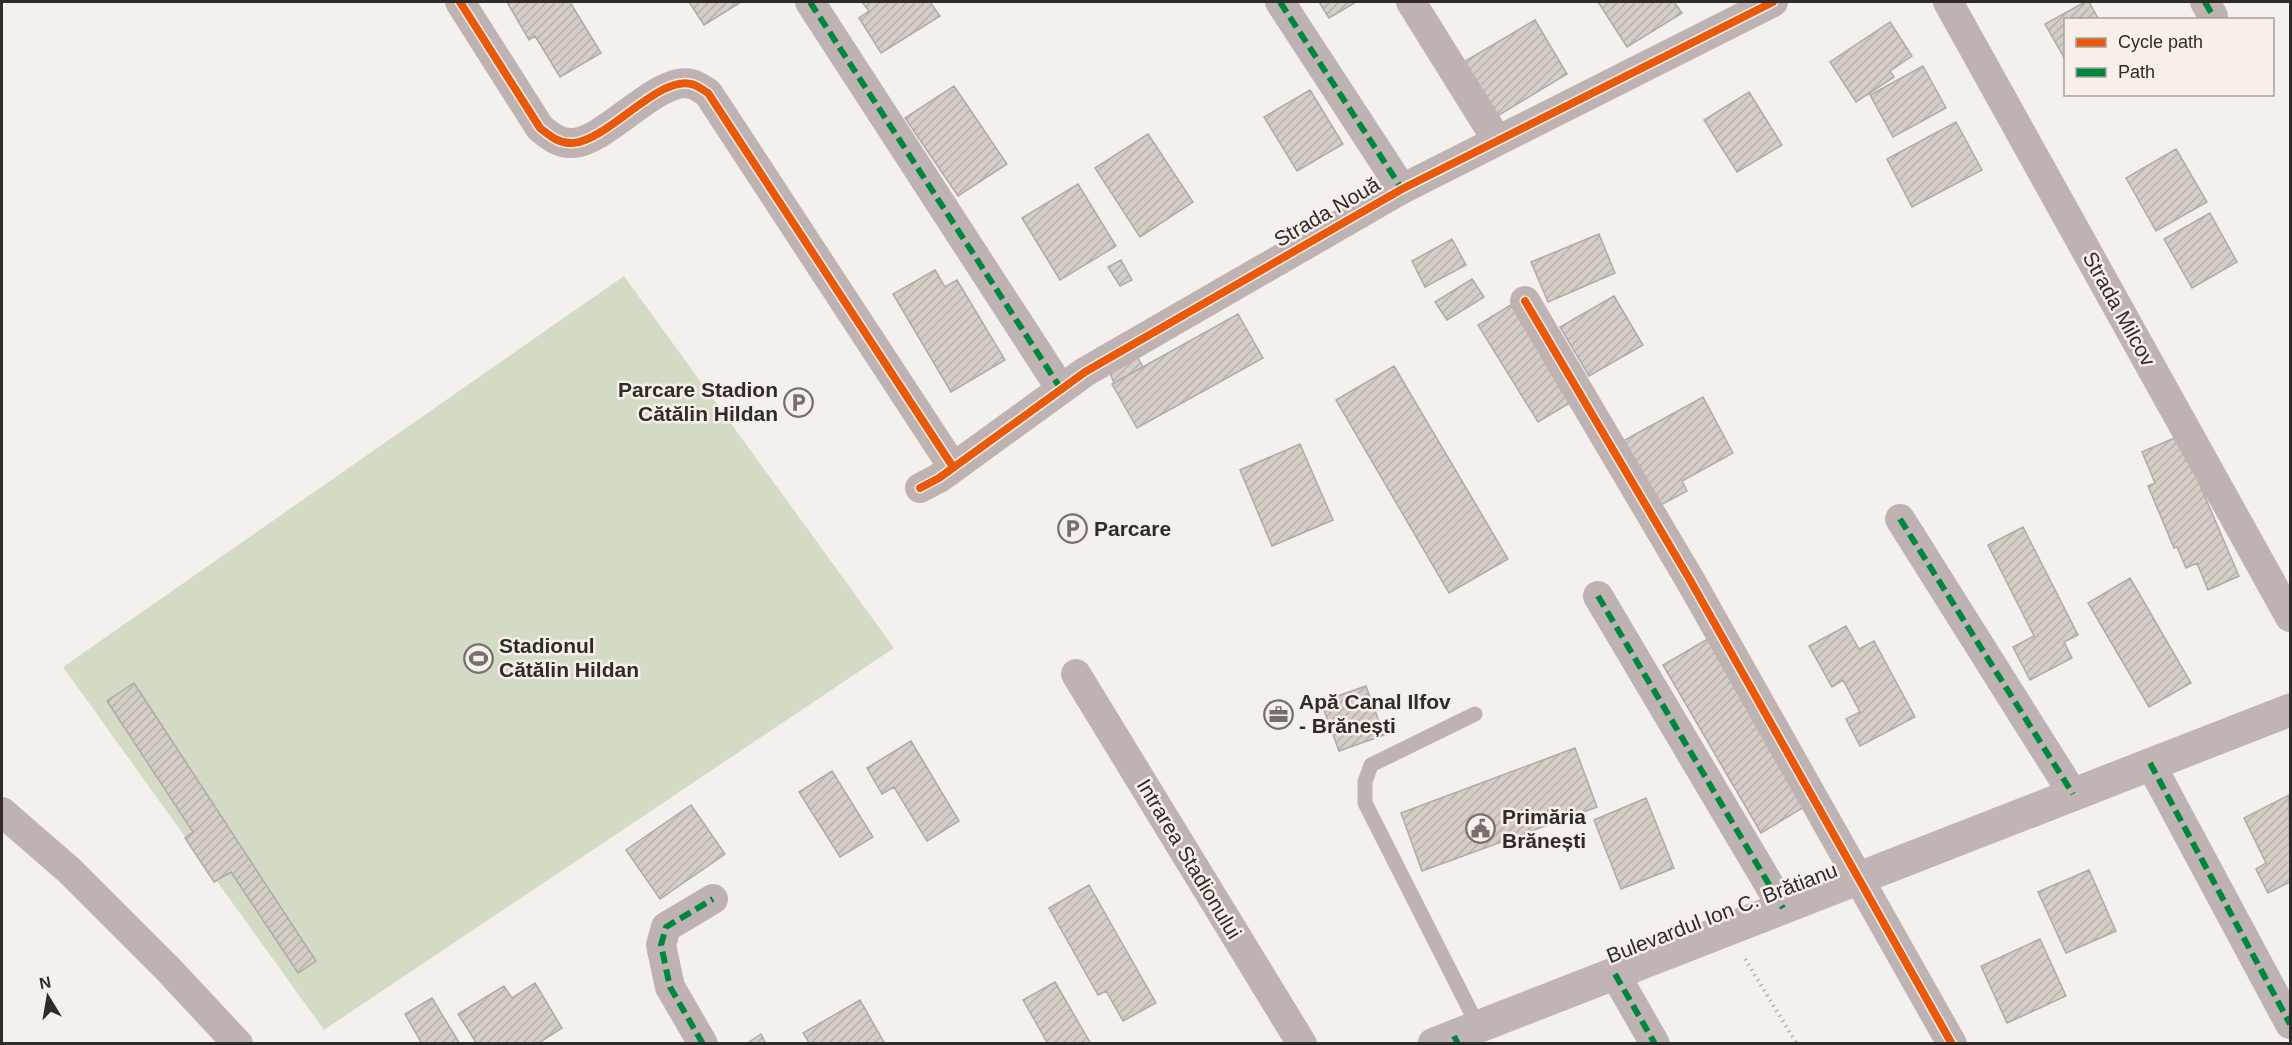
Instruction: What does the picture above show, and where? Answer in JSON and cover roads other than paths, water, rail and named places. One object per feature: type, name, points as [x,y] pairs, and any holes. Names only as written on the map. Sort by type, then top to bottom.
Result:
[{"type":"main road","name":"Bulevardul Ion C. Brătianu","points":[[1456,1037],[2290,710]]},
{"type":"street","points":[[460,2],[540,128],[555,140],[573,143],[594,135],[669,86],[690,83],[708,93],[953,467]]},
{"type":"street","points":[[810,2],[1061,389]]},
{"type":"street","points":[[1280,2],[1402,189]]},
{"type":"street","points":[[1411,2],[1497,140]]},
{"type":"street","name":"Strada Nouă","points":[[920,488],[1085,372],[1402,189],[1773,2]]},
{"type":"street","name":"Strada Milcov","points":[[1948,2],[2290,617]]},
{"type":"street","points":[[1525,301],[1690,580],[1952,1044]]},
{"type":"street","points":[[1900,519],[2073,794]]},
{"type":"street","points":[[1598,596],[1783,908]]},
{"type":"street","name":"Intrarea Stadionului","points":[[1076,674],[1302,1044]]},
{"type":"street","points":[[2151,763],[2290,1024]]},
{"type":"street","points":[[2,812],[70,871],[238,1044]]},
{"type":"street","points":[[703,1044],[670,987],[661,945],[666,927],[713,899]]},
{"type":"street","points":[[1615,974],[1655,1044]]},
{"type":"lane","points":[[1456,1037],[1365,803],[1365,782],[1371,765],[1475,714]]},
{"type":"place","name":"Parcare Stadion Cătălin Hildan","points":[[799,402]]},
{"type":"place","name":"Parcare","points":[[1073,529]]},
{"type":"place","name":"Stadionul Cătălin Hildan","points":[[478,658]]},
{"type":"place","name":"Apă Canal Ilfov - Brănești","points":[[1278,714]]},
{"type":"place","name":"Primăria Brănești","points":[[1481,829]]}]
